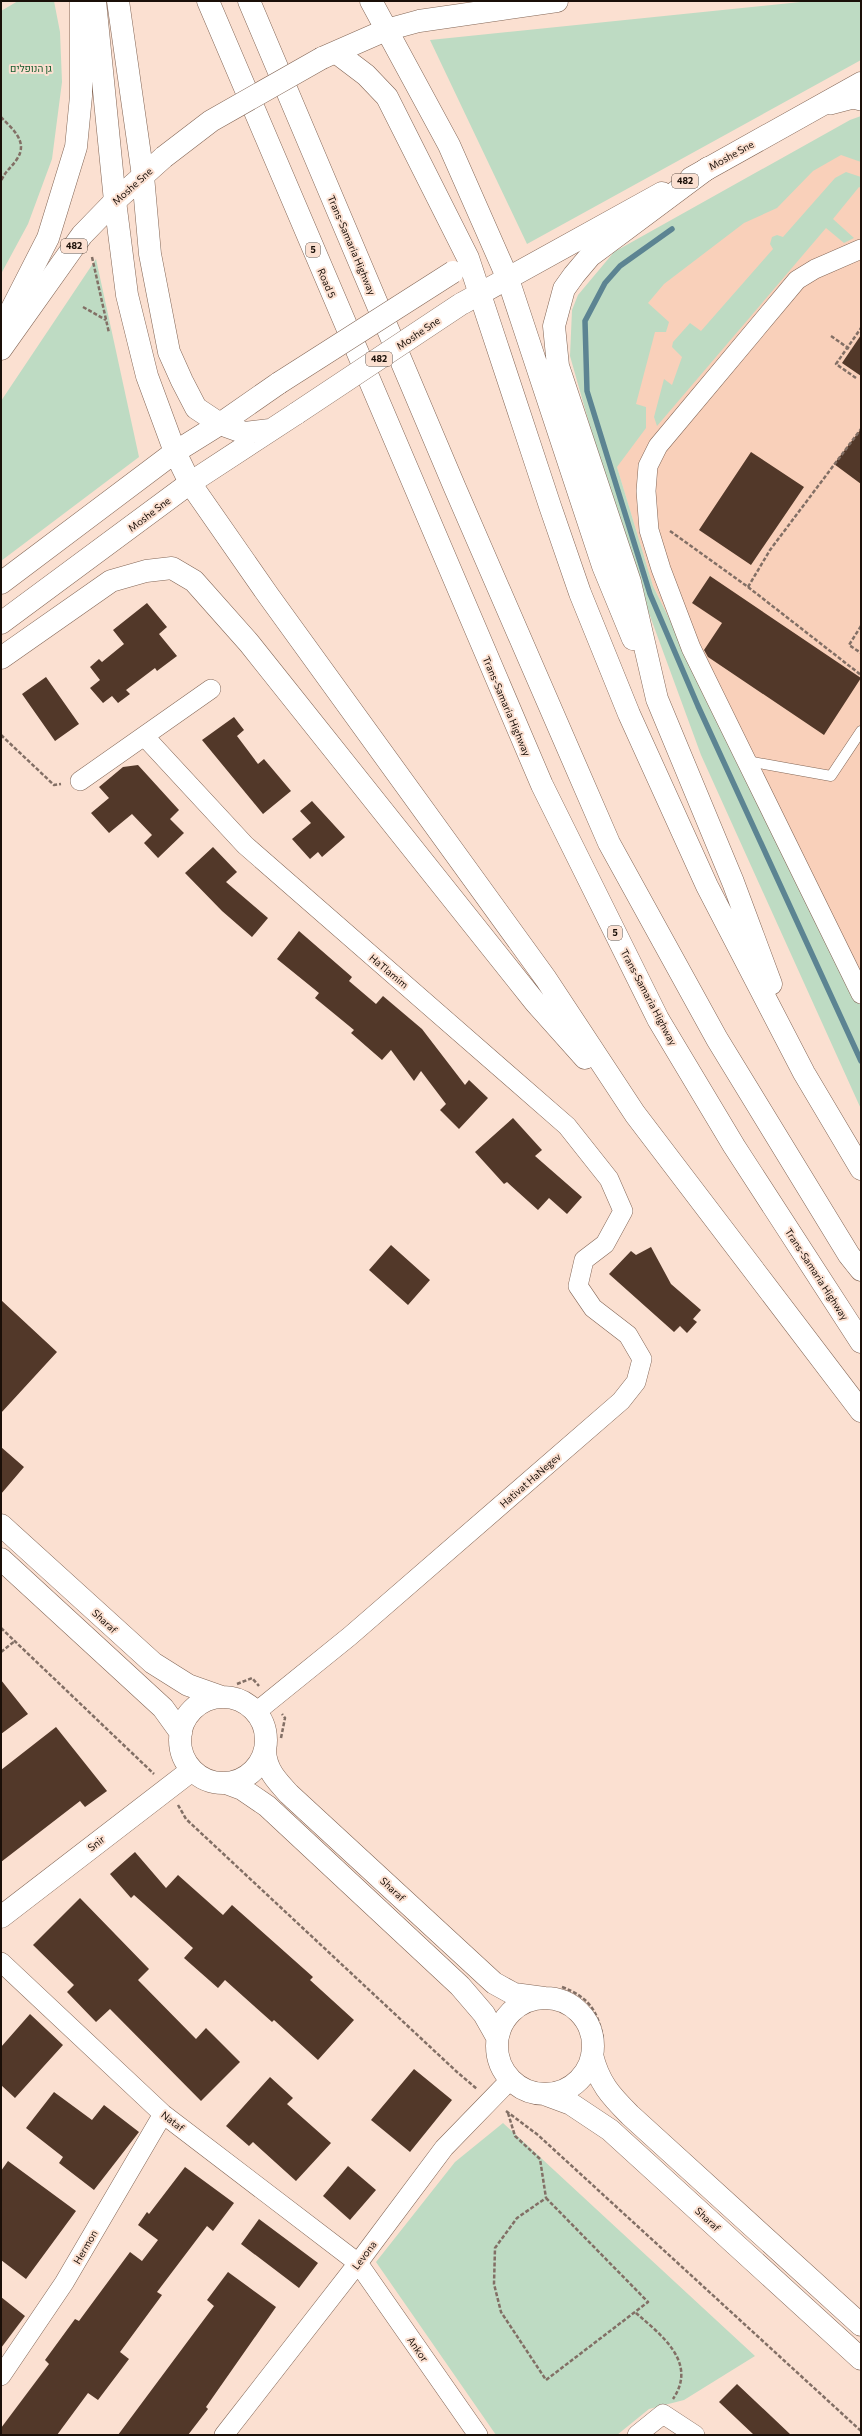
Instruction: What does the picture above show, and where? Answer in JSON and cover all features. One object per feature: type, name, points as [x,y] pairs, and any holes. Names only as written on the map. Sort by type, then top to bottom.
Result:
[{"type":"main road","points":[[1,330],[48,238],[76,147],[80,96],[81,1]]},
{"type":"main road","points":[[95,1],[126,295],[147,376],[175,452],[190,483],[268,595],[546,980],[635,1114],[861,1411]]},
{"type":"main road","points":[[118,1],[143,176],[150,254],[169,352],[196,408],[220,424],[245,433],[271,430]]},
{"type":"main road","name":"Road 5","points":[[208,1],[542,785],[658,1019],[734,1146],[861,1342]]},
{"type":"main road","points":[[249,1],[458,496],[609,843],[717,1039],[849,1255],[861,1270]]},
{"type":"main road","points":[[371,1],[449,145],[508,279],[603,566],[733,882],[804,1073]]},
{"type":"main road","name":"Moshe Sne","points":[[1,349],[82,235],[115,201],[164,157],[211,121],[329,56],[386,30],[419,21],[557,1]]},
{"type":"main road","points":[[329,56],[366,75],[387,98],[460,265],[470,299],[580,593],[630,714],[707,886],[804,1073],[861,1169]]},
{"type":"main road","name":"Moshe Sne","points":[[1,623],[190,483],[470,299],[861,83]]},
{"type":"main road","points":[[657,699],[630,582],[558,366],[554,326],[564,289],[590,256],[708,168]]},
{"type":"main road","points":[[1,582],[175,452],[220,424],[279,383],[460,265],[477,244],[481,232],[480,214]]},
{"type":"main road","points":[[1,658],[111,581],[146,571],[172,568],[194,581],[249,643],[535,1002],[635,1114]]},
{"type":"main road","name":"Sharaf","points":[[1,1525],[153,1663],[188,1685],[222,1697]]},
{"type":"main road","points":[[1,1558],[163,1708],[180,1733]]},
{"type":"main road","points":[[226,1783],[239,1780],[250,1774],[259,1764],[265,1751],[266,1737],[263,1724],[256,1712],[246,1704],[235,1699],[222,1697],[210,1699],[196,1707],[186,1718],[180,1733],[180,1746],[184,1759],[192,1770],[202,1778],[242,1788],[267,1806],[460,1986],[484,2014],[497,2037]]},
{"type":"main road","name":"Sharaf","points":[[265,1751],[266,1761],[274,1778],[289,1794],[494,1983],[514,1994],[544,1998]]},
{"type":"main road","name":"Snir","points":[[1,1917],[192,1770]]},
{"type":"main road","points":[[544,1998],[558,2000],[572,2006],[582,2015],[590,2028],[593,2042],[592,2056],[588,2068],[575,2083],[557,2093],[544,2094],[524,2090],[510,2080],[502,2069],[497,2055],[497,2037],[500,2027],[507,2015],[517,2006],[530,2000],[544,1998]]},
{"type":"main road","points":[[592,2056],[597,2075],[608,2092],[626,2111],[861,2324]]},
{"type":"main road","name":"Sharaf","points":[[544,2094],[571,2104],[610,2130],[861,2359]]},
{"type":"street","points":[[817,108],[853,99],[861,101]]},
{"type":"street","points":[[861,249],[815,269],[797,280],[658,446],[648,466],[646,514],[649,530],[661,569],[691,648],[861,994]]},
{"type":"street","points":[[80,781],[145,737],[211,689]]},
{"type":"street","name":"HaTlamim","points":[[145,737],[245,845],[567,1126],[609,1179],[623,1211]]},
{"type":"street","name":"Hativat HaNegev","points":[[256,1712],[350,1636],[609,1412],[621,1401],[636,1382],[642,1359],[628,1334],[593,1308],[578,1286],[584,1260],[605,1244],[623,1211]]},
{"type":"street","name":"Nataf","points":[[1,1962],[163,2114],[358,2263]]},
{"type":"street","name":"Levona","points":[[224,2435],[358,2263],[444,2148],[510,2080]]},
{"type":"street","name":"Hermon","points":[[1,2376],[64,2283],[163,2114]]},
{"type":"street","name":"Ankor","points":[[358,2263],[478,2435]]},
{"type":"street","points":[[637,2435],[662,2414],[694,2433]]},
{"type":"lane","points":[[746,761],[831,776],[861,731]]},
{"type":"path","points":[[1,117],[20,139],[21,149],[18,159],[4,173],[1,181]]},
{"type":"path","points":[[1,170],[4,173]]},
{"type":"path","points":[[83,307],[106,321]]},
{"type":"path","points":[[856,378],[836,364],[861,328]]},
{"type":"path","points":[[831,336],[851,350]]},
{"type":"path","points":[[748,587],[770,550],[861,429]]},
{"type":"path","points":[[646,514],[748,587],[861,675]]},
{"type":"path","points":[[861,626],[849,645],[861,653]]},
{"type":"path","points":[[1,735],[54,785],[80,781]]},
{"type":"path","points":[[1,1628],[168,1788],[186,1819],[456,2072],[538,2135],[861,2431]]},
{"type":"path","points":[[1,1652],[15,1641]]},
{"type":"path","points":[[508,2112],[515,2136],[540,2159],[546,2198],[648,2302],[636,2313],[546,2380],[501,2312],[494,2284],[495,2248],[517,2218],[546,2198]]},
{"type":"path","points":[[636,2313],[663,2337],[681,2362],[681,2386],[662,2414]]},
{"type":"shaded area","points":[[861,130],[861,1005],[653,586],[617,467],[615,280]]},
{"type":"green space","name":"גן הנופלים","points":[[18,1],[54,1],[60,32],[62,82],[52,159],[28,224],[1,274],[1,11]]},
{"type":"green space","points":[[810,1],[861,1],[861,60],[527,244],[430,40]]},
{"type":"green space","points":[[861,116],[861,162],[841,155],[813,171],[777,208],[744,223],[664,284],[648,303],[669,322],[666,332],[655,332],[636,404],[646,407],[646,428],[617,467],[653,586],[861,1005],[861,1109],[701,755],[646,605],[604,476],[570,356],[572,310],[578,295],[614,252],[850,120]]},
{"type":"green space","points":[[846,172],[861,177],[861,188],[859,187],[833,219],[854,238],[844,243],[826,228],[657,426],[654,417],[664,379],[672,385],[682,357],[672,347],[673,342],[690,323],[701,331],[773,249],[770,244],[772,237],[777,235],[783,237],[835,178]]},
{"type":"green space","points":[[96,259],[139,457],[1,561],[1,401]]},
{"type":"green space","points":[[503,2123],[755,2356],[684,2400],[649,2409],[617,2435],[496,2435],[376,2262],[455,2162]]},
{"type":"building","points":[[861,335],[861,376],[842,363]]},
{"type":"building","points":[[861,429],[861,484],[834,464]]},
{"type":"building","points":[[751,452],[804,487],[751,565],[699,530]]},
{"type":"building","points":[[710,576],[861,678],[824,735],[708,657],[704,650],[722,623],[692,603]]},
{"type":"building","points":[[147,603],[167,627],[159,634],[177,656],[157,671],[155,668],[126,690],[130,694],[118,703],[112,696],[103,703],[90,688],[100,680],[90,667],[99,659],[102,662],[124,644],[113,630]]},
{"type":"building","points":[[46,677],[79,724],[55,741],[22,694]]},
{"type":"building","points":[[234,717],[244,730],[237,736],[258,764],[264,759],[291,791],[263,814],[202,740]]},
{"type":"building","points":[[138,765],[179,810],[170,819],[184,833],[158,858],[144,843],[152,835],[132,814],[109,833],[91,813],[109,798],[99,787],[123,767]]},
{"type":"building","points":[[312,801],[345,837],[322,857],[318,852],[310,859],[292,839],[311,823],[300,811]]},
{"type":"building","points":[[213,847],[237,872],[226,882],[268,918],[252,937],[222,911],[185,873]]},
{"type":"building","points":[[299,931],[352,977],[349,981],[376,1004],[383,996],[422,1029],[465,1085],[469,1080],[488,1098],[459,1129],[440,1110],[446,1104],[421,1071],[414,1081],[391,1050],[382,1060],[351,1033],[354,1030],[315,998],[319,993],[277,959]]},
{"type":"building","points":[[513,1118],[542,1150],[535,1156],[582,1197],[567,1214],[549,1198],[538,1210],[507,1182],[504,1184],[475,1152]]},
{"type":"building","points":[[391,1245],[430,1280],[408,1305],[369,1270]]},
{"type":"building","points":[[651,1247],[671,1284],[701,1310],[693,1319],[697,1322],[687,1333],[680,1326],[674,1332],[609,1274],[631,1251],[636,1255]]},
{"type":"building","points":[[1,1300],[57,1352],[1,1413]]},
{"type":"building","points":[[1,1447],[24,1467],[1,1494]]},
{"type":"building","points":[[1,1680],[28,1714],[1,1734]]},
{"type":"building","points":[[56,1727],[107,1791],[85,1807],[80,1801],[1,1862],[1,1770]]},
{"type":"building","points":[[135,1852],[166,1888],[178,1875],[223,1915],[232,1905],[313,1977],[310,1980],[354,2020],[318,2060],[274,2020],[272,2022],[225,1980],[218,1988],[184,1958],[193,1948],[134,1895],[131,1898],[110,1874]]},
{"type":"building","points":[[80,1898],[149,1969],[138,1980],[196,2039],[206,2028],[240,2062],[201,2101],[110,2009],[96,2022],[67,1992],[74,1985],[33,1945]]},
{"type":"building","points":[[30,2014],[63,2045],[15,2098],[1,2085],[1,2047]]},
{"type":"building","points":[[414,2069],[452,2100],[410,2152],[371,2120]]},
{"type":"building","points":[[270,2077],[293,2098],[287,2104],[331,2143],[296,2181],[253,2142],[249,2146],[226,2126]]},
{"type":"building","points":[[54,2092],[92,2120],[104,2105],[139,2132],[94,2190],[59,2163],[63,2157],[26,2128]]},
{"type":"building","points":[[8,2161],[76,2211],[26,2279],[1,2260],[1,2171]]},
{"type":"building","points":[[348,2166],[376,2190],[350,2220],[323,2196]]},
{"type":"building","points":[[185,2167],[234,2203],[213,2231],[207,2226],[157,2292],[162,2295],[120,2352],[129,2359],[98,2400],[88,2393],[57,2435],[1,2435],[1,2428],[49,2364],[45,2360],[75,2319],[79,2321],[130,2252],[142,2261],[158,2240],[138,2225],[147,2212],[149,2214]]},
{"type":"building","points":[[259,2219],[318,2263],[299,2288],[241,2244]]},
{"type":"building","points":[[228,2272],[276,2307],[206,2407],[208,2409],[188,2435],[118,2435],[214,2306],[207,2300]]},
{"type":"building","points":[[1,2297],[25,2316],[1,2348]]},
{"type":"building","points":[[737,2384],[791,2435],[754,2435],[719,2402]]},
{"type":"waterway","points":[[672,229],[620,266],[605,283],[585,321],[587,391],[650,594],[698,706],[861,1061]]}]
